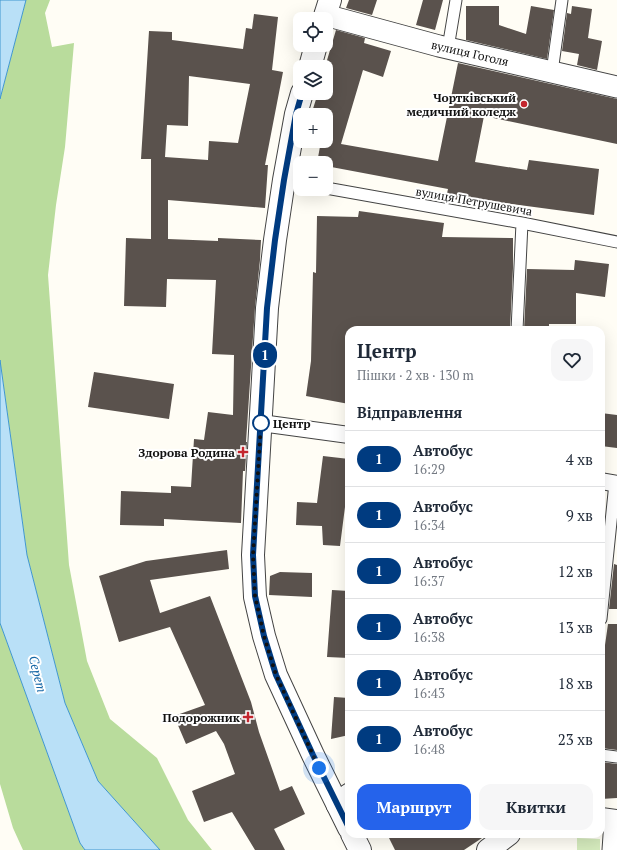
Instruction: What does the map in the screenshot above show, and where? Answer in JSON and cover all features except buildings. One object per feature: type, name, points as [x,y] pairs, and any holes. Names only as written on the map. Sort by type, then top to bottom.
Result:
[{"type":"street","name":"вулиця Гоголя","points":[[326,11],[448,48],[617,87]]},
{"type":"street","points":[[300,100],[296,114],[292,182],[275,240],[267,308],[253,555],[256,603],[276,675],[343,799]]},
{"type":"street","points":[[261,423],[345,434]]},
{"type":"street","points":[[610,818],[613,850]]},
{"type":"street","points":[[354,838],[360,850]]},
{"type":"street","points":[[488,850],[504,838]]},
{"type":"lane","points":[[448,48],[456,0]]},
{"type":"lane","points":[[552,72],[562,0]]},
{"type":"lane","name":"вулиця Петрушевича","points":[[333,189],[522,223],[617,242]]},
{"type":"lane","points":[[517,326],[522,223]]},
{"type":"lane","points":[[605,565],[611,483]]},
{"type":"lane","points":[[605,755],[617,757]]},
{"type":"green space","points":[[26,0],[50,0],[45,13],[52,47],[74,43],[65,147],[56,205],[48,275],[69,565],[87,661],[110,719],[157,758],[188,820],[212,850],[160,850],[98,781],[65,703],[27,555],[0,360],[0,99]]},
{"type":"green space","points":[[0,623],[80,843],[85,850],[23,850],[13,828],[0,784]]},
{"type":"green space","points":[[577,838],[600,839],[600,850],[577,850]]},
{"type":"water","points":[[0,0],[26,0],[0,99]]},
{"type":"water","name":"Серет","points":[[0,360],[27,555],[65,703],[98,781],[160,850],[85,850],[80,843],[0,623]]},
{"type":"bus line","name":"1","points":[[300,100],[284,180],[267,308],[253,555],[255,596],[264,636],[276,675],[345,820]]},
{"type":"place","name":"Чортківський медичний коледж","points":[[524,104]]},
{"type":"place","name":"Центр","points":[[261,423]]},
{"type":"place","name":"Здорова Родина","points":[[243,452]]},
{"type":"place","name":"Подорожник","points":[[248,717]]},
{"type":"route","points":[[261,423],[253,555],[255,596],[264,636],[276,675],[319,768]]}]
